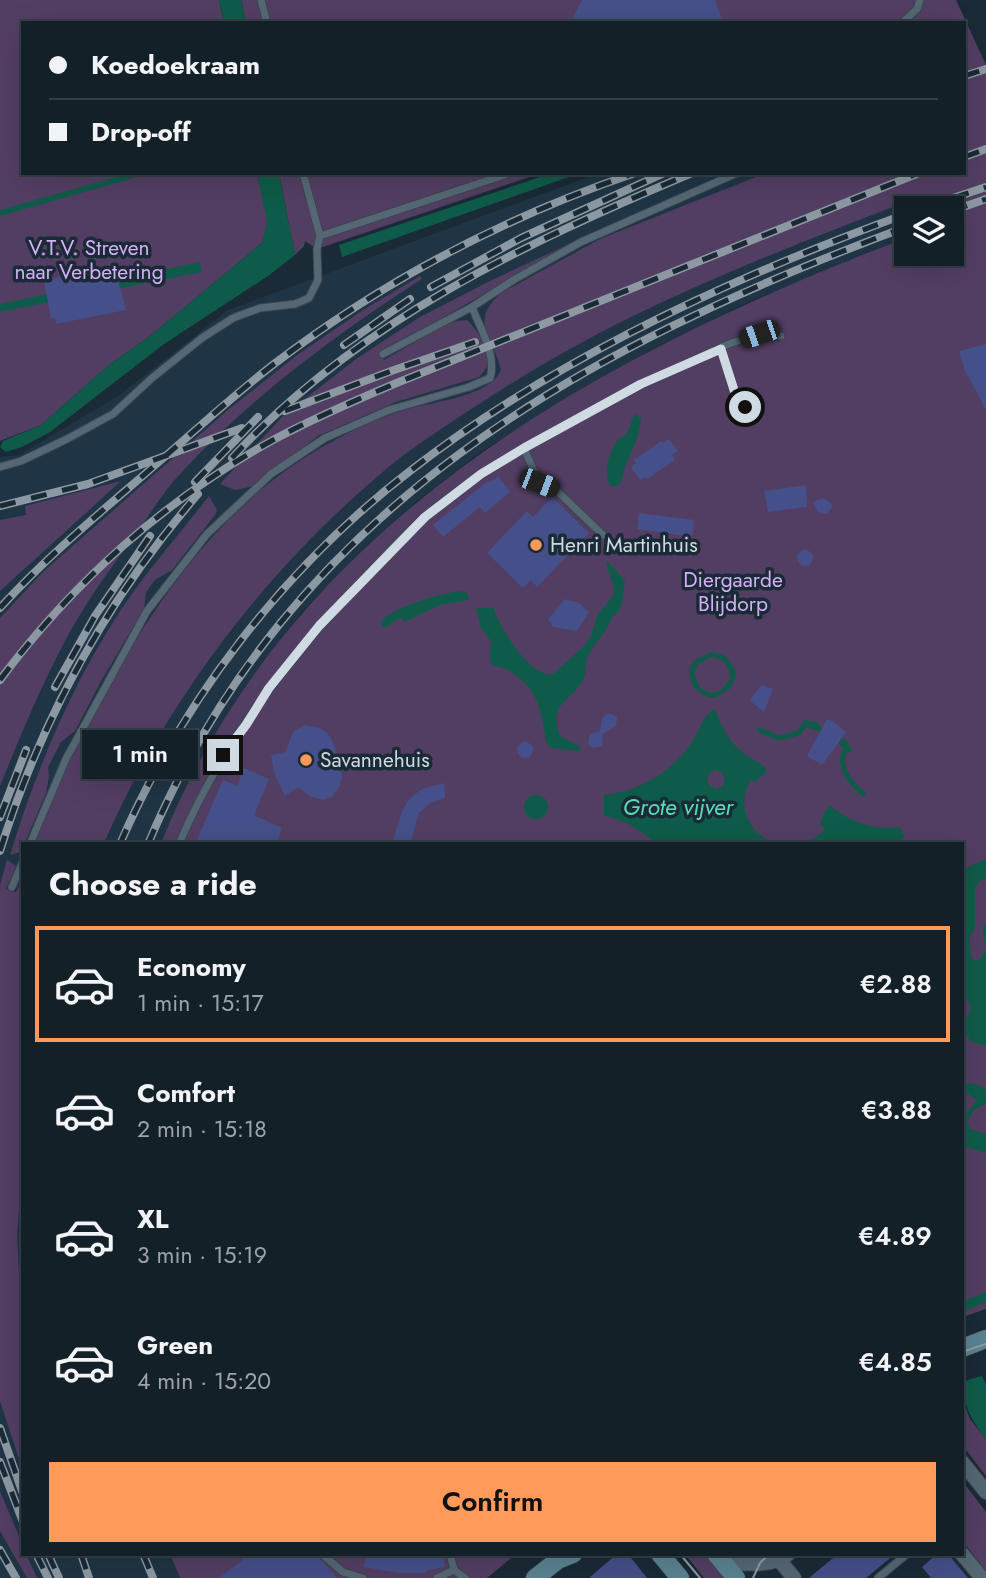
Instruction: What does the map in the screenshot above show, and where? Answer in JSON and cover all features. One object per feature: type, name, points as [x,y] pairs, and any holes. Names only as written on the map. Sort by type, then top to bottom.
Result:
[{"type":"street","points":[[964,1347],[986,1339]]},
{"type":"street","points":[[964,1464],[986,1492]]},
{"type":"street","points":[[535,1578],[564,1556]]},
{"type":"street","points":[[662,1556],[680,1578]]},
{"type":"street","points":[[964,1556],[982,1578]]},
{"type":"street","points":[[719,1558],[751,1563],[784,1558],[794,1578]]},
{"type":"street","points":[[719,1558],[736,1578]]},
{"type":"lane","points":[[261,0],[266,21]]},
{"type":"lane","points":[[904,21],[917,9],[920,0]]},
{"type":"lane","points":[[0,467],[21,461],[113,414],[202,338],[233,318],[260,308],[295,304],[309,298],[318,281],[317,249],[320,236],[304,175]]},
{"type":"lane","points":[[320,236],[504,175]]},
{"type":"lane","points":[[383,354],[472,307],[581,242],[732,175]]},
{"type":"lane","points":[[31,842],[65,759],[147,611],[207,534],[271,474],[325,438],[389,410],[470,387],[490,377],[493,369],[492,358],[472,307]]},
{"type":"lane","points":[[180,842],[223,755],[269,688],[319,626],[425,517],[481,474],[641,384],[759,334],[781,336]]},
{"type":"lane","points":[[721,349],[734,390],[745,407]]},
{"type":"lane","points":[[524,448],[539,483],[555,489],[603,535]]},
{"type":"lane","points":[[12,887],[21,866]]},
{"type":"lane","points":[[324,1556],[343,1572],[363,1578]]},
{"type":"lane","points":[[450,1556],[454,1570],[465,1578]]},
{"type":"lane","points":[[878,1578],[905,1556]]},
{"type":"lane","points":[[438,1578],[454,1570]]},
{"type":"shaded area","points":[[594,175],[920,175],[926,196],[894,196],[894,243],[746,303],[654,348],[584,387],[478,454],[412,505],[366,546],[302,612],[247,685],[213,738],[161,842],[21,842],[21,1556],[171,1556],[180,1578],[0,1578],[0,457],[19,455],[121,394],[228,310]]},
{"type":"green space","name":"V.T.V. Streven naar Verbetering","points":[[0,0],[219,0],[224,21],[21,21],[21,175],[257,175],[268,221],[263,242],[150,336],[109,365],[41,425],[0,441]]},
{"type":"green space","name":"Diergaarde Blijdorp","points":[[241,0],[956,0],[966,21],[246,21]]},
{"type":"green space","name":"Diergaarde Blijdorp","points":[[966,22],[986,65],[986,1309],[964,1317],[964,842],[162,842],[218,729],[289,629],[373,541],[467,464],[569,396],[678,337],[791,285],[894,243],[894,266],[964,266],[964,196],[894,196],[894,207],[702,284],[629,318],[505,387],[424,440],[341,509],[260,594],[223,640],[158,738],[104,842],[36,842],[48,806],[102,699],[151,617],[209,540],[242,506],[319,449],[380,419],[401,411],[457,398],[484,387],[494,379],[501,370],[484,321],[491,303],[501,293],[600,239],[761,175],[966,175]]},
{"type":"green space","points":[[279,175],[535,175],[317,249],[305,241],[295,255]]},
{"type":"green space","points":[[586,236],[380,353],[384,360],[450,322],[467,320],[481,339],[488,357],[487,366],[479,377],[396,402],[318,436],[254,486],[235,490],[220,484],[283,416],[356,359],[420,317]]},
{"type":"green space","points":[[420,276],[422,279],[290,372],[229,425],[172,483],[98,586],[73,627],[39,695],[0,786],[0,618],[44,571],[229,409],[300,353],[363,310]]},
{"type":"green space","points":[[121,481],[0,591],[0,520],[26,515],[25,506]]},
{"type":"green space","points":[[209,496],[217,510],[215,515],[172,570],[155,580],[146,592],[144,609],[75,731],[61,742],[48,767],[46,793],[25,842],[21,842],[21,852],[10,855],[35,782],[83,674],[102,640],[145,576]]},
{"type":"green space","points":[[7,860],[16,866],[6,889],[16,892],[21,883],[21,1180],[17,1237],[21,1311],[21,1465],[0,1401],[0,885]]},
{"type":"green space","points":[[964,1403],[970,1419],[986,1439],[986,1476],[964,1447]]},
{"type":"green space","points":[[964,1483],[986,1512],[986,1571],[964,1543]]},
{"type":"green space","points":[[0,1491],[21,1541],[21,1556],[27,1556],[37,1578],[27,1578],[0,1531]]},
{"type":"green space","points":[[171,1556],[514,1556],[487,1578],[180,1578]]},
{"type":"green space","points":[[687,1556],[708,1556],[726,1578],[704,1578]]},
{"type":"water","points":[[219,0],[241,0],[246,21],[224,21]]},
{"type":"water","points":[[123,175],[144,175],[0,216],[0,210]]},
{"type":"water","points":[[257,175],[279,175],[295,255],[268,276],[164,344],[50,432],[6,452],[0,447],[3,441],[41,425],[109,365],[150,336],[263,242],[267,221]]},
{"type":"water","points":[[546,175],[574,175],[342,257],[339,245]]},
{"type":"water","points":[[200,262],[202,272],[0,312],[0,304]]},
{"type":"water","points":[[636,414],[641,418],[636,442],[620,483],[618,486],[610,486],[607,469],[611,452],[618,440],[628,432]]},
{"type":"water","points":[[607,561],[625,580],[621,607],[591,651],[580,686],[563,702],[557,715],[560,736],[581,747],[580,751],[551,748],[547,744],[534,695],[510,671],[490,662],[491,641],[481,629],[476,608],[494,608],[502,627],[517,650],[535,669],[545,674],[553,674],[585,645],[598,614],[613,596]]},
{"type":"water","points":[[460,591],[467,593],[469,600],[440,605],[404,622],[401,617],[385,628],[380,623],[385,617],[404,607]]},
{"type":"water","points":[[711,652],[724,656],[733,666],[736,675],[731,688],[715,698],[697,691],[690,674],[693,661]],"holes":[[[712,657],[726,664],[730,679],[720,691],[710,693],[700,688],[694,674],[698,664]]]},
{"type":"water","name":"Grote vijver","points":[[715,709],[731,741],[747,756],[766,768],[765,773],[755,782],[751,780],[744,798],[747,817],[752,826],[773,842],[656,842],[629,824],[604,815],[604,795],[631,789],[666,770],[686,750],[704,719]],"holes":[[[715,770],[722,773],[725,779],[723,786],[717,789],[710,786],[707,780],[709,773]]]},
{"type":"water","points":[[804,720],[818,722],[819,726],[841,740],[844,738],[852,751],[848,753],[826,735],[801,725]]},
{"type":"water","points":[[536,795],[545,798],[548,807],[545,816],[536,819],[527,816],[524,807],[527,798]]},
{"type":"water","points":[[828,805],[862,824],[879,828],[899,827],[905,837],[899,842],[798,842],[813,839],[823,832],[824,827],[820,824]]},
{"type":"water","points":[[986,859],[986,878],[979,881],[975,889],[975,928],[969,938],[971,957],[976,961],[986,949],[986,1046],[970,1041],[965,1028],[971,1008],[964,991],[964,869]]},
{"type":"water","points":[[986,923],[986,949],[983,928]]},
{"type":"water","points":[[964,1084],[976,1084],[986,1089],[986,1103],[973,1111],[967,1122],[970,1129],[986,1134],[986,1153],[964,1146],[964,1112],[977,1101],[969,1094],[964,1099]]},
{"type":"water","points":[[986,1292],[986,1302],[964,1312],[964,1301]]},
{"type":"water","points":[[964,1352],[974,1378],[982,1376],[986,1385],[986,1439],[967,1406]]},
{"type":"pier","points":[[964,1344],[976,1374],[985,1374],[964,1382]]},
{"type":"building","points":[[582,0],[715,0],[722,21],[571,21]]},
{"type":"building","points":[[114,264],[126,310],[56,324],[55,318],[51,319],[44,281]]},
{"type":"building","points":[[986,344],[986,410],[965,370],[959,351]]},
{"type":"building","points":[[669,439],[678,451],[672,455],[675,460],[647,479],[646,477],[640,480],[631,467],[636,463],[634,460],[661,441],[663,443]]},
{"type":"building","points":[[498,476],[510,492],[485,513],[480,507],[443,537],[433,525]]},
{"type":"building","points":[[806,485],[807,507],[768,512],[764,491]]},
{"type":"building","name":"Henri Martinhuis","points":[[552,497],[589,533],[537,587],[531,580],[523,588],[487,553],[527,511],[533,517]]},
{"type":"building","points":[[824,498],[832,507],[827,514],[818,512],[813,502]]},
{"type":"building","points":[[639,513],[694,520],[692,537],[637,529]]},
{"type":"building","points":[[805,550],[811,552],[811,564],[805,566],[799,564],[797,558],[799,552]]},
{"type":"building","points":[[565,599],[579,603],[589,612],[577,631],[553,627],[548,619]]},
{"type":"building","points":[[762,685],[773,689],[764,712],[749,700]]},
{"type":"building","points":[[609,713],[617,717],[616,726],[603,734],[602,746],[594,748],[588,745],[589,737],[600,731],[602,718]]},
{"type":"building","points":[[827,719],[846,732],[822,765],[807,756]]},
{"type":"building","name":"Savannehuis","points":[[305,725],[326,732],[341,764],[340,785],[332,797],[323,800],[310,796],[298,787],[285,796],[275,775],[271,755],[285,753],[293,732]]},
{"type":"building","points":[[525,742],[531,744],[531,756],[525,758],[519,756],[517,750],[519,744]]},
{"type":"building","points":[[244,768],[269,779],[254,815],[282,828],[277,842],[196,842],[223,780],[237,786]]},
{"type":"building","points":[[444,783],[445,798],[430,803],[419,813],[411,842],[393,842],[402,811],[410,798],[422,789]]},
{"type":"building","points":[[240,1556],[318,1556],[337,1578],[219,1578],[243,1560]]},
{"type":"building","points":[[367,1556],[443,1556],[445,1567],[426,1573],[400,1573],[363,1567]]},
{"type":"building","points":[[615,1556],[630,1556],[647,1578],[589,1578]]},
{"type":"building","points":[[836,1556],[893,1556],[866,1578],[809,1578]]},
{"type":"building","points":[[935,1556],[950,1556],[968,1578],[931,1578],[922,1567]]},
{"type":"waterway","points":[[759,730],[779,738],[799,733],[803,727]]},
{"type":"waterway","points":[[845,750],[844,769],[849,780],[863,794]]},
{"type":"tram line","points":[[964,1351],[986,1344]]},
{"type":"tram line","points":[[682,1556],[700,1578]]},
{"type":"tram line","points":[[753,1578],[760,1563],[767,1556]]},
{"type":"railway","points":[[966,75],[986,69]]},
{"type":"railway","points":[[966,156],[986,149]]},
{"type":"railway","points":[[0,608],[38,569],[245,387],[315,334],[402,279],[492,231],[629,175]]},
{"type":"railway","points":[[431,287],[521,238],[660,175]]},
{"type":"railway","points":[[232,458],[281,410],[333,366],[388,327],[506,258],[687,175]]},
{"type":"railway","points":[[0,680],[58,609],[124,545],[195,489],[273,440],[399,382],[914,175]]},
{"type":"railway","points":[[959,196],[986,187]]},
{"type":"railway","points":[[964,207],[986,199]]},
{"type":"railway","points":[[121,842],[145,790],[174,738],[242,639],[321,549],[410,471],[524,392],[648,324],[777,265],[894,218]]},
{"type":"railway","points":[[149,842],[208,726],[281,623],[364,533],[458,455],[560,387],[670,327],[786,274],[894,232]]},
{"type":"railway","points":[[344,345],[410,299]]},
{"type":"railway","points":[[285,411],[475,342]]},
{"type":"railway","points":[[195,482],[258,417]]},
{"type":"railway","points":[[0,506],[88,484],[242,428]]},
{"type":"railway","points":[[0,851],[36,754],[81,662],[135,575],[198,494]]},
{"type":"railway","points":[[55,687],[95,616],[150,536]]},
{"type":"railway","points":[[0,817],[26,750]]},
{"type":"railway","points":[[0,1428],[21,1488]]},
{"type":"railway","points":[[0,1462],[21,1517]]},
{"type":"railway","points":[[0,1550],[16,1578]]},
{"type":"railway","points":[[37,1556],[48,1578]]},
{"type":"railway","points":[[49,1556],[59,1578]]},
{"type":"railway","points":[[82,1556],[89,1578]]},
{"type":"railway","points":[[144,1556],[153,1578]]},
{"type":"place","name":"Henri Martinhuis","points":[[536,545]]},
{"type":"place","name":"Savannehuis","points":[[306,760]]},
{"type":"route","points":[[223,755],[269,688],[319,626],[425,517],[481,474],[641,384],[721,349],[734,390],[745,407]]}]
